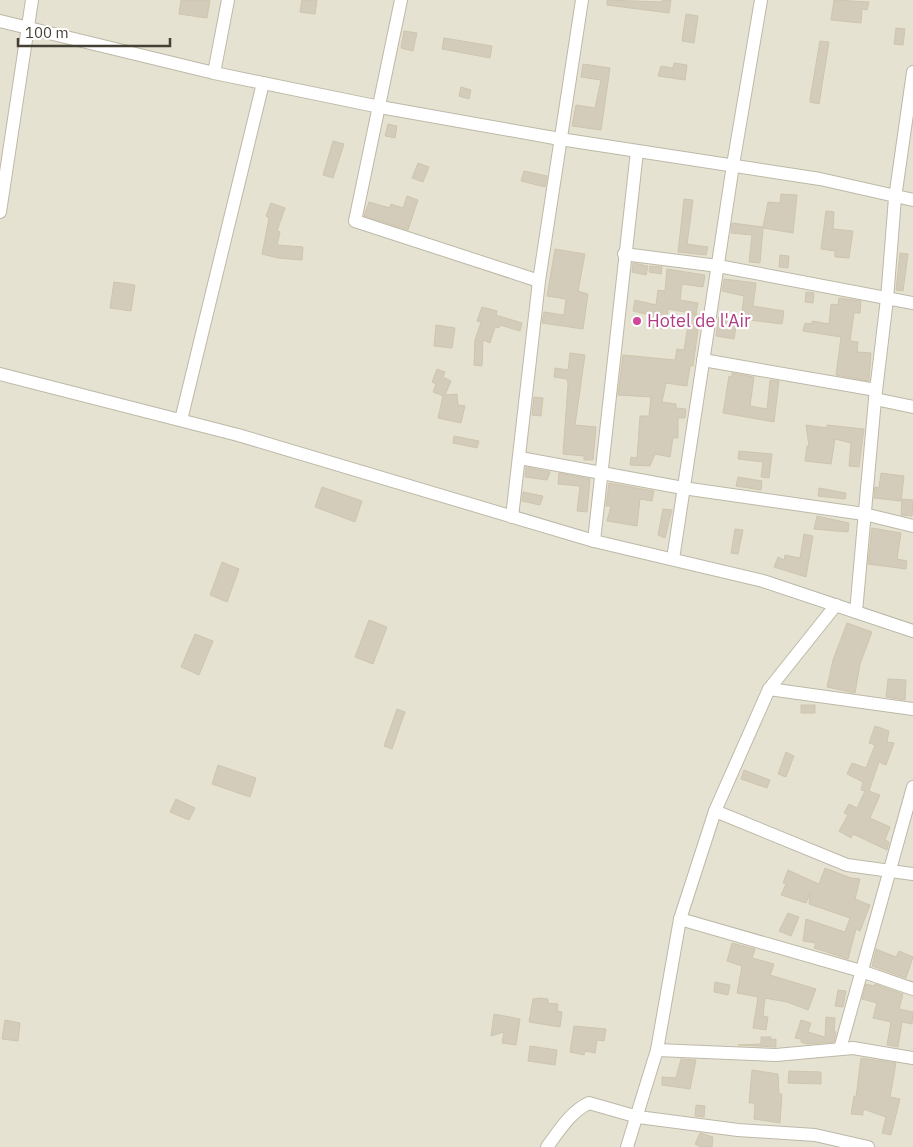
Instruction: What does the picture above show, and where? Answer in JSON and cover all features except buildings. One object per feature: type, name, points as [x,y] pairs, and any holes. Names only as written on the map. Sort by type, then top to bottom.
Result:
[{"type":"street","points":[[0,212],[32,0]]},
{"type":"street","points":[[214,72],[228,0]]},
{"type":"street","points":[[401,0],[355,221],[539,281]]},
{"type":"street","points":[[512,517],[539,281],[582,0]]},
{"type":"street","points":[[673,559],[733,165],[761,0]]},
{"type":"street","points":[[0,22],[263,83],[380,107],[560,139],[820,179],[895,198],[913,200]]},
{"type":"street","points":[[856,612],[875,394],[887,299],[895,198],[913,72]]},
{"type":"street","points":[[182,420],[263,83]]},
{"type":"street","points":[[594,541],[624,254],[637,151]]},
{"type":"street","points":[[624,254],[718,266],[913,303]]},
{"type":"street","points":[[703,360],[875,394],[913,407]]},
{"type":"street","points":[[0,374],[182,420],[594,541],[763,581],[913,631]]},
{"type":"street","points":[[520,458],[683,488],[864,514],[913,526]]},
{"type":"street","points":[[627,1147],[638,1117],[657,1050],[680,919],[715,811],[770,689],[836,605]]},
{"type":"street","points":[[770,689],[913,708]]},
{"type":"street","points":[[840,1048],[913,787]]},
{"type":"street","points":[[715,811],[847,864],[913,874]]},
{"type":"street","points":[[680,919],[861,971],[913,989]]},
{"type":"street","points":[[657,1050],[776,1055],[853,1048],[913,1058]]},
{"type":"street","points":[[547,1147],[570,1116],[580,1107],[589,1103],[638,1117],[738,1130],[815,1135],[868,1147]]},
{"type":"shaded area","points":[[0,0],[913,0],[913,1147],[0,1147]]},
{"type":"place","name":"Hotel de l'Air","points":[[637,321]]}]
